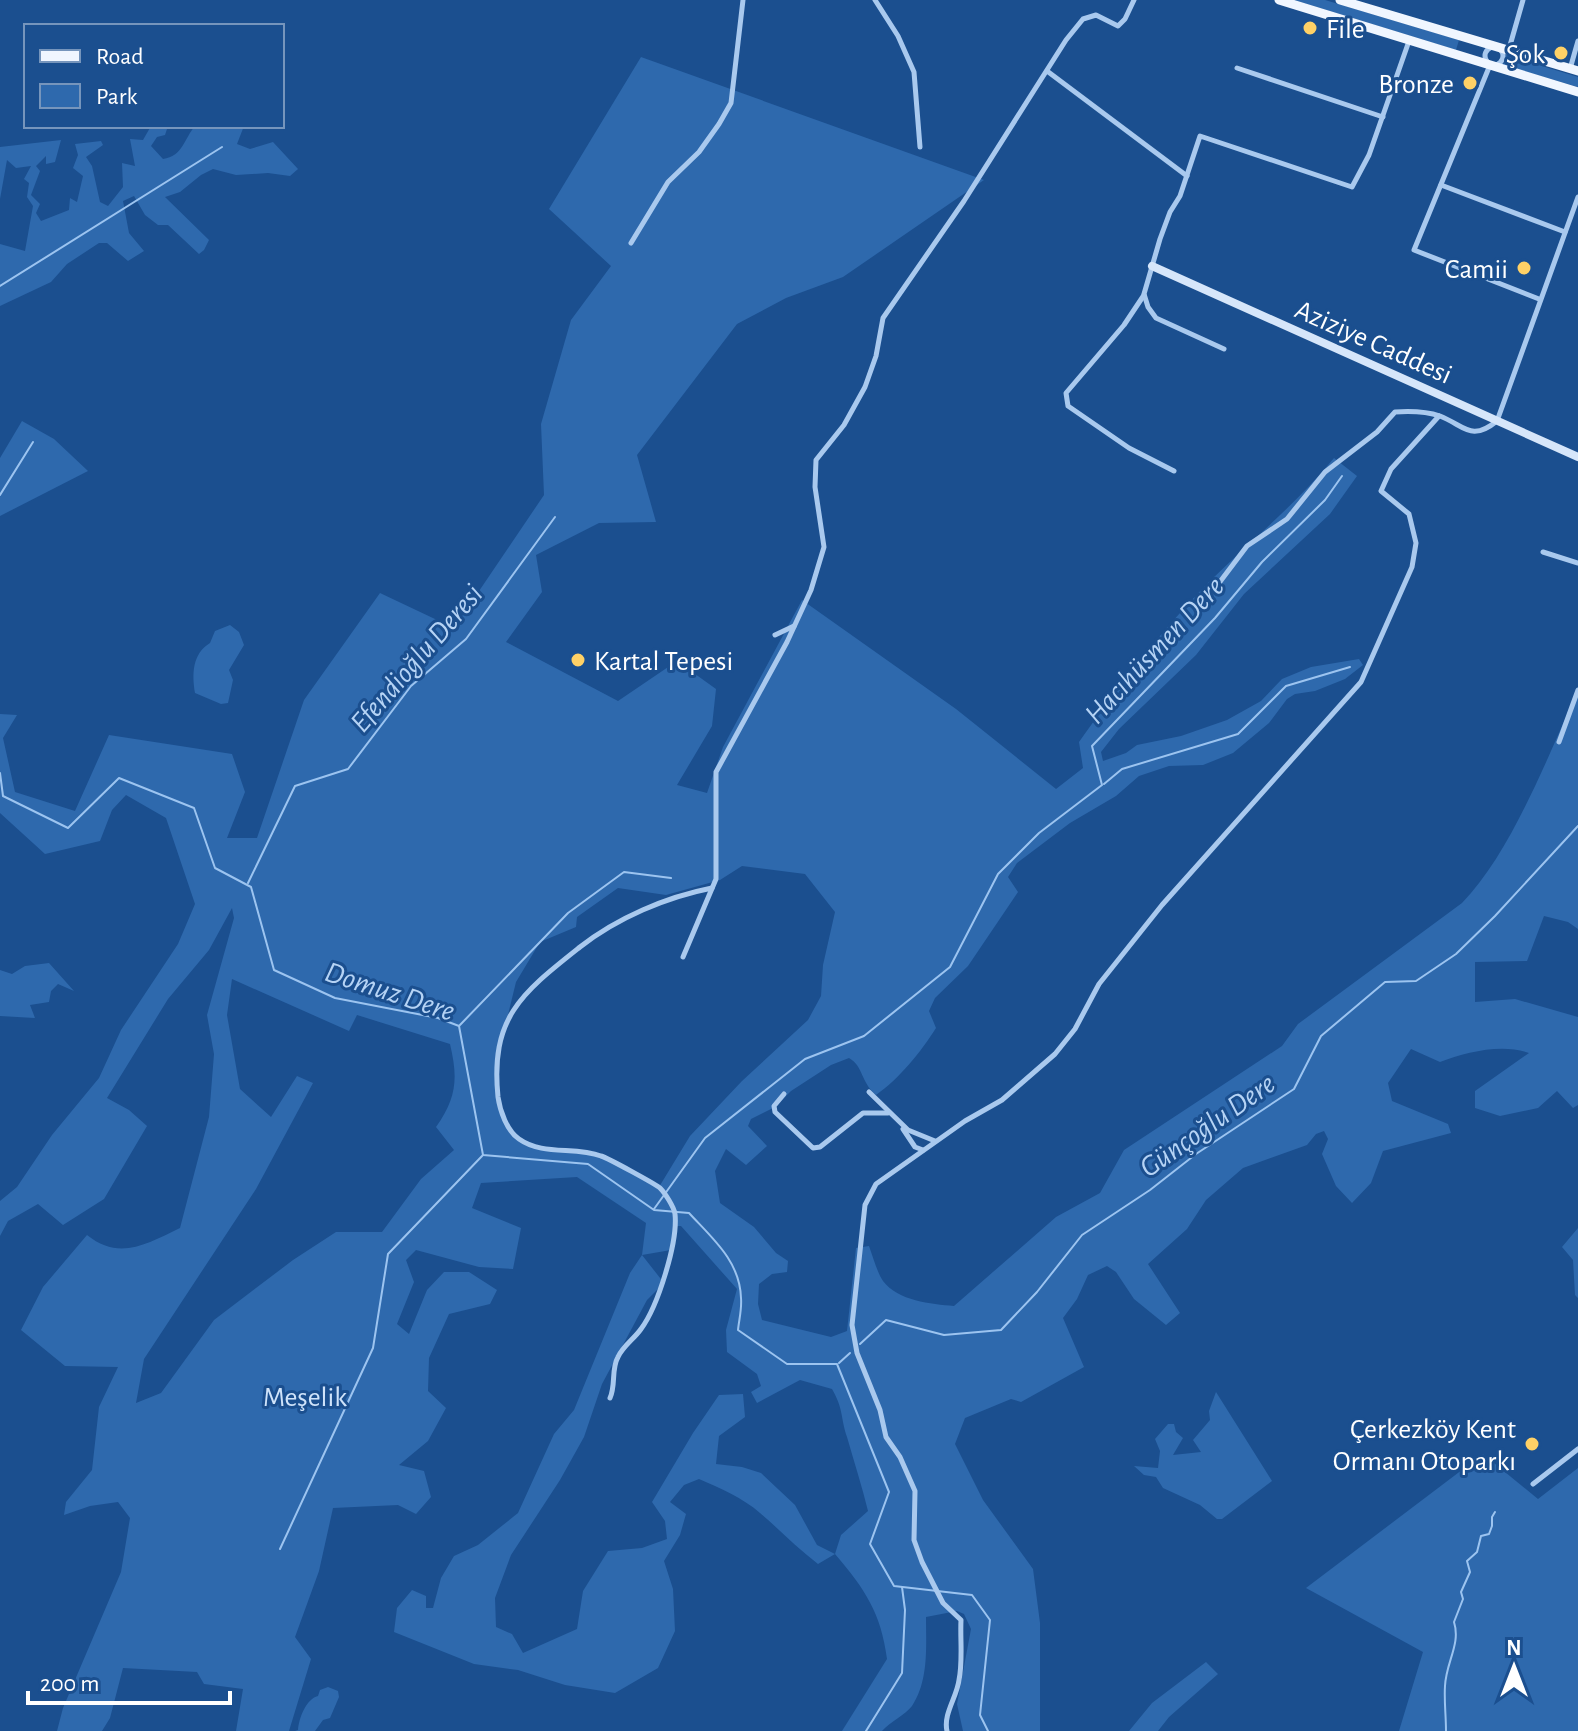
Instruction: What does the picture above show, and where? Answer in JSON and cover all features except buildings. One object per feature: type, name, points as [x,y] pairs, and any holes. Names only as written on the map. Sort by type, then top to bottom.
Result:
[{"type":"main road","points":[[1279,0],[1578,92]]},
{"type":"main road","points":[[1340,0],[1361,3],[1574,70]]},
{"type":"street","points":[[631,243],[668,182],[699,152],[731,103],[743,0]]},
{"type":"street","points":[[875,0],[898,36],[914,72],[920,147]]},
{"type":"street","points":[[683,957],[716,879],[716,772],[795,626],[811,590],[824,547],[815,487],[816,460],[844,425],[865,387],[876,356],[883,318],[964,201],[1047,71],[1083,19],[1096,15],[1118,26],[1134,0]]},
{"type":"street","points":[[1508,51],[1523,0]]},
{"type":"street","points":[[1174,471],[1129,448],[1068,406],[1066,393],[1124,325],[1144,294],[1170,212],[1180,196],[1200,136],[1352,187],[1369,155],[1410,40]]},
{"type":"street","points":[[1574,70],[1578,41]]},
{"type":"street","points":[[1495,47],[1502,53],[1503,59],[1497,65],[1491,65],[1485,55],[1487,50],[1495,47]]},
{"type":"street","points":[[1491,65],[1414,250],[1539,299]]},
{"type":"street","points":[[1237,68],[1383,117]]},
{"type":"street","points":[[1047,71],[1187,176]]},
{"type":"street","points":[[1441,185],[1565,232]]},
{"type":"street","points":[[1213,591],[1247,546],[1287,519],[1325,472],[1377,432],[1395,412],[1423,412],[1439,416],[1472,432],[1481,432],[1497,421],[1578,197]]},
{"type":"street","name":"Aziziye Caddesi","points":[[1152,266],[1578,457]]},
{"type":"street","points":[[1144,294],[1156,318],[1224,349]]},
{"type":"street","points":[[947,1731],[945,1727],[951,1702],[959,1681],[961,1620],[943,1603],[914,1540],[915,1491],[900,1457],[886,1437],[880,1410],[857,1353],[852,1325],[865,1205],[876,1184],[965,1121],[1002,1100],[1055,1054],[1075,1029],[1099,984],[1162,905],[1361,682],[1412,567],[1416,543],[1409,514],[1381,491],[1391,469],[1439,416]]},
{"type":"street","points":[[1543,552],[1578,563]]},
{"type":"street","points":[[775,635],[795,626]]},
{"type":"street","points":[[1559,742],[1578,690]]},
{"type":"street","points":[[610,1398],[614,1388],[615,1361],[643,1327],[670,1264],[675,1212],[659,1187],[600,1155],[544,1149],[522,1142],[511,1134],[499,1106],[495,1068],[505,1024],[531,985],[587,942],[633,915],[688,893],[712,888]]},
{"type":"street","points":[[869,1092],[897,1121],[936,1141]]},
{"type":"street","points":[[784,1094],[774,1106],[775,1112],[813,1148],[820,1147],[863,1113],[888,1113]]},
{"type":"street","points":[[897,1121],[915,1147],[924,1150]]},
{"type":"street","points":[[914,1132],[924,1150]]},
{"type":"street","points":[[1533,1484],[1578,1449]]},
{"type":"green space","points":[[1294,0],[1325,0],[1459,40],[1456,50]]},
{"type":"green space","points":[[1506,55],[1578,77],[1578,87],[1503,65]]},
{"type":"green space","name":"Meşelik","points":[[641,57],[984,180],[843,277],[786,298],[737,324],[637,455],[656,522],[599,523],[536,555],[542,592],[506,642],[618,701],[677,661],[716,689],[712,726],[677,785],[707,793],[723,747],[802,600],[956,709],[1056,789],[1083,768],[1079,742],[1142,658],[1193,598],[1290,506],[1334,458],[1357,476],[1330,514],[1244,594],[1196,655],[1119,729],[1101,752],[1103,761],[1126,753],[1137,745],[1181,736],[1227,720],[1261,701],[1282,679],[1311,667],[1359,659],[1363,665],[1345,679],[1287,699],[1269,723],[1233,753],[1203,765],[1169,766],[1139,776],[1116,796],[1070,823],[1017,863],[1008,877],[1018,892],[968,966],[935,998],[929,1011],[936,1028],[893,1081],[876,1095],[849,1058],[831,1065],[791,1091],[775,1107],[751,1119],[748,1126],[767,1146],[746,1165],[726,1149],[715,1171],[720,1203],[754,1227],[776,1253],[788,1261],[787,1272],[772,1274],[759,1284],[758,1304],[762,1320],[831,1337],[847,1331],[856,1248],[869,1246],[877,1269],[889,1288],[916,1300],[954,1306],[1056,1217],[1100,1193],[1124,1150],[1282,1046],[1298,1024],[1462,903],[1497,858],[1512,831],[1578,690],[1578,929],[1568,922],[1544,916],[1527,961],[1475,962],[1475,1002],[1515,999],[1578,1017],[1578,1105],[1573,1108],[1557,1091],[1538,1108],[1500,1116],[1475,1108],[1475,1091],[1529,1053],[1507,1049],[1484,1050],[1440,1062],[1411,1049],[1388,1083],[1392,1101],[1448,1124],[1451,1133],[1383,1151],[1371,1183],[1352,1203],[1336,1186],[1322,1154],[1328,1139],[1324,1131],[1316,1134],[1307,1145],[1243,1168],[1206,1200],[1187,1229],[1148,1264],[1180,1313],[1166,1325],[1134,1299],[1116,1272],[1107,1266],[1088,1275],[1077,1299],[1063,1318],[1084,1367],[1021,1402],[1011,1399],[965,1418],[955,1444],[983,1500],[1033,1569],[1040,1623],[1040,1731],[963,1731],[957,1704],[971,1629],[964,1614],[957,1611],[926,1617],[924,1674],[912,1706],[882,1731],[842,1731],[887,1659],[881,1628],[870,1602],[835,1554],[841,1535],[868,1511],[836,1396],[832,1389],[800,1380],[757,1403],[751,1392],[761,1386],[757,1374],[727,1352],[726,1330],[737,1289],[681,1226],[674,1226],[671,1250],[642,1255],[646,1223],[577,1177],[481,1183],[472,1208],[521,1228],[513,1269],[479,1267],[416,1250],[406,1260],[414,1282],[397,1324],[409,1334],[427,1290],[444,1272],[469,1272],[497,1290],[490,1304],[449,1314],[429,1358],[428,1391],[446,1408],[428,1441],[399,1465],[424,1471],[431,1497],[416,1514],[398,1505],[333,1508],[319,1571],[295,1637],[311,1659],[289,1731],[236,1731],[243,1689],[204,1684],[197,1672],[123,1668],[110,1718],[102,1731],[57,1731],[63,1708],[121,1572],[130,1518],[118,1502],[90,1506],[64,1515],[66,1502],[92,1470],[99,1407],[118,1367],[65,1366],[21,1330],[43,1287],[87,1235],[99,1243],[122,1248],[145,1244],[180,1228],[209,1117],[214,1054],[207,1015],[234,918],[232,908],[209,950],[168,999],[107,1098],[129,1110],[147,1126],[104,1199],[63,1225],[38,1204],[8,1221],[0,1236],[0,1201],[17,1187],[52,1135],[99,1078],[121,1030],[178,944],[195,904],[166,818],[126,795],[112,810],[100,841],[45,854],[0,813],[0,714],[17,715],[3,738],[15,792],[75,811],[109,735],[232,754],[245,792],[227,838],[257,838],[304,700],[380,593],[454,628],[544,495],[541,424],[571,320],[611,266],[549,209]],"holes":[[[742,866],[805,874],[835,912],[823,965],[821,996],[808,1020],[742,1081],[690,1136],[659,1187],[600,1155],[544,1149],[511,1134],[499,1106],[495,1068],[516,982],[540,942],[576,927],[577,917],[618,888],[666,895],[720,880]],[[232,979],[349,1031],[357,1015],[450,1044],[454,1087],[436,1127],[454,1150],[421,1179],[382,1232],[336,1232],[293,1260],[214,1320],[161,1393],[136,1403],[144,1359],[256,1189],[313,1083],[297,1076],[271,1117],[240,1089],[227,1015]]]},
{"type":"green space","points":[[150,128],[167,128],[165,135],[157,137],[151,146],[163,159],[179,151],[194,128],[243,128],[237,144],[250,149],[273,142],[298,169],[290,176],[268,173],[236,175],[213,169],[180,192],[165,197],[209,240],[199,254],[168,225],[158,225],[145,215],[134,196],[123,201],[129,233],[144,251],[128,261],[107,243],[99,243],[67,264],[51,282],[0,306],[0,244],[25,251],[33,206],[27,197],[29,183],[24,179],[31,166],[16,168],[7,160],[0,199],[0,147],[61,140],[55,162],[46,164],[46,156],[36,166],[40,171],[31,195],[40,204],[36,213],[41,221],[69,210],[70,198],[77,202],[83,176],[73,168],[78,155],[75,144],[101,141],[103,145],[86,157],[92,166],[100,202],[108,206],[123,187],[122,163],[135,166],[130,139],[143,140]]},
{"type":"green space","points":[[22,421],[54,439],[88,471],[0,516],[0,458]]},
{"type":"green space","points":[[230,625],[239,632],[244,645],[229,670],[233,680],[228,703],[221,704],[195,693],[194,672],[200,653],[210,643],[215,631]]},
{"type":"green space","points":[[49,963],[74,991],[58,984],[51,991],[49,1002],[30,1005],[35,1018],[0,1016],[0,970],[12,974],[25,966]]},
{"type":"green space","points":[[1578,1228],[1578,1298],[1575,1295],[1573,1260],[1562,1247]]},
{"type":"green space","points":[[642,1255],[664,1283],[647,1300],[602,1384],[584,1437],[511,1555],[495,1598],[496,1627],[512,1634],[523,1653],[577,1629],[583,1591],[608,1551],[642,1548],[667,1539],[665,1521],[652,1502],[719,1395],[743,1394],[745,1417],[719,1436],[716,1464],[761,1473],[795,1505],[817,1545],[835,1554],[818,1564],[739,1498],[699,1479],[684,1485],[670,1502],[686,1514],[680,1535],[664,1561],[673,1589],[675,1631],[658,1668],[615,1693],[565,1685],[518,1670],[474,1664],[394,1632],[397,1608],[412,1590],[426,1596],[426,1608],[433,1608],[441,1578],[454,1556],[478,1545],[518,1513],[554,1434],[574,1410],[630,1273]]},
{"type":"green space","points":[[1216,1392],[1272,1481],[1222,1519],[1163,1488],[1156,1477],[1144,1475],[1134,1466],[1158,1468],[1160,1451],[1155,1439],[1168,1424],[1174,1424],[1176,1432],[1183,1438],[1173,1455],[1201,1452],[1193,1440],[1210,1420],[1209,1411]]},
{"type":"green space","points":[[1483,1454],[1538,1499],[1578,1468],[1578,1731],[1399,1731],[1423,1652],[1306,1588]]},
{"type":"green space","points":[[1206,1662],[1218,1674],[1169,1717],[1158,1731],[1129,1731],[1152,1703]]},
{"type":"green space","points":[[328,1687],[338,1691],[339,1697],[330,1718],[323,1720],[315,1731],[295,1731],[307,1705],[318,1696],[320,1690]]},
{"type":"waterway","points":[[0,286],[222,147]]},
{"type":"waterway","points":[[0,495],[33,442]]},
{"type":"waterway","name":"Hacıhüsmen Dere","points":[[654,1209],[705,1138],[805,1059],[864,1036],[950,967],[998,874],[1039,833],[1102,785],[1092,746],[1215,618],[1262,562],[1325,500],[1342,476]]},
{"type":"waterway","name":"Efendioğlu Deresi","points":[[248,883],[295,786],[348,769],[411,686],[466,639],[555,517]]},
{"type":"waterway","points":[[1104,784],[1122,769],[1238,734],[1286,686],[1350,667]]},
{"type":"waterway","name":"Domuz Dere","points":[[0,773],[3,796],[68,828],[119,778],[194,808],[215,868],[251,887],[274,970],[335,998],[438,1018],[459,1026],[483,1155],[588,1164],[654,1210],[689,1213],[723,1251],[736,1273],[741,1302],[738,1330],[787,1364],[837,1364],[889,1492],[870,1544],[894,1586],[972,1595],[990,1620],[980,1715],[988,1731]]},
{"type":"waterway","name":"Günçoğlu Dere","points":[[860,1344],[886,1320],[944,1335],[1001,1330],[1037,1292],[1082,1235],[1294,1089],[1321,1036],[1385,982],[1416,981],[1456,954],[1578,826]]},
{"type":"waterway","points":[[459,1026],[568,913],[624,872],[671,878]]},
{"type":"waterway","points":[[280,1549],[373,1348],[388,1254],[483,1155]]},
{"type":"waterway","name":"Günçoğlu Dere","points":[[839,1363],[850,1353]]},
{"type":"waterway","points":[[1446,1731],[1446,1677],[1456,1638],[1454,1622],[1463,1599],[1461,1592],[1470,1572],[1467,1561],[1477,1552],[1481,1536],[1489,1534],[1495,1512]]},
{"type":"waterway","points":[[866,1731],[902,1673],[905,1610],[902,1587]]},
{"type":"place","name":"File","points":[[1310,28]]},
{"type":"place","name":"Şok","points":[[1561,53]]},
{"type":"place","name":"Bronze","points":[[1470,83]]},
{"type":"place","name":"Camii","points":[[1524,268]]},
{"type":"place","name":"Kartal Tepesi","points":[[578,660]]},
{"type":"place","name":"Çerkezköy Kent Ormanı Otoparkı","points":[[1532,1444]]}]
